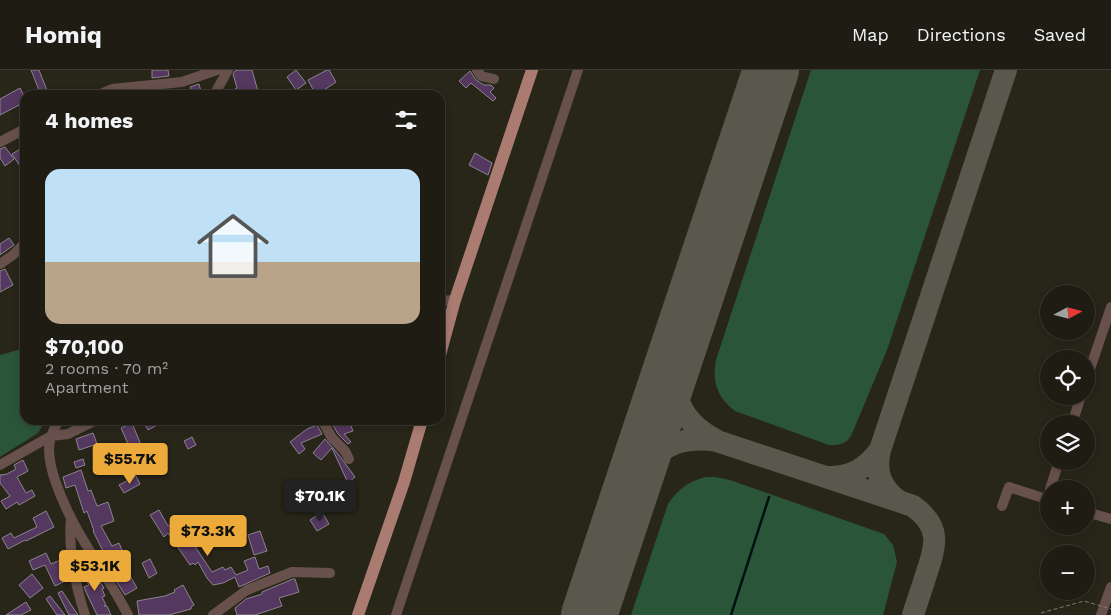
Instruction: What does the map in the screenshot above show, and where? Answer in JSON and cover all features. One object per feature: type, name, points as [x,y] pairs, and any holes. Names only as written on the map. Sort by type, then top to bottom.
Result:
[{"type":"main road","points":[[445,338],[532,70]]},
{"type":"main road","points":[[358,615],[404,482],[421,425]]},
{"type":"street","points":[[130,90],[182,82],[217,70]]},
{"type":"street","points":[[218,90],[228,70]]},
{"type":"street","points":[[477,70],[481,76],[494,79]]},
{"type":"street","points":[[396,615],[578,70]]},
{"type":"street","points":[[0,142],[20,132]]},
{"type":"street","points":[[0,264],[20,248]]},
{"type":"street","points":[[445,301],[456,300]]},
{"type":"street","points":[[1095,354],[1111,307]]},
{"type":"street","points":[[56,425],[50,436],[49,449],[51,468],[61,497],[86,546],[128,615]]},
{"type":"street","points":[[0,465],[50,436],[68,434],[86,425]]},
{"type":"street","points":[[325,425],[332,438],[350,459]]},
{"type":"street","points":[[1002,506],[1009,487],[1040,495]]},
{"type":"street","points":[[1095,515],[1111,519]]},
{"type":"street","points":[[71,517],[69,536],[74,576],[85,615]]},
{"type":"street","points":[[213,615],[247,590],[292,572],[330,573]]},
{"type":"street","points":[[1102,615],[1111,587]]},
{"type":"path","points":[[1041,613],[1084,601],[1111,609]]},
{"type":"green space","points":[[811,70],[980,70],[887,350],[851,436],[844,443],[836,445],[829,445],[735,411],[720,395],[715,375],[716,360]]},
{"type":"green space","points":[[20,349],[20,425],[43,425],[38,433],[0,457],[0,355]]},
{"type":"green space","points":[[705,477],[730,480],[884,534],[893,545],[897,562],[883,615],[631,615],[668,504],[684,487],[693,481]]},
{"type":"building","points":[[31,70],[39,70],[47,90],[39,90]]},
{"type":"building","points":[[152,70],[168,70],[169,76],[152,78]]},
{"type":"building","points":[[252,70],[258,90],[236,90],[237,88],[233,74],[235,71]]},
{"type":"building","points":[[296,70],[306,83],[296,90],[287,77]]},
{"type":"building","points":[[329,70],[336,82],[324,90],[313,90],[308,80]]},
{"type":"building","points":[[470,71],[476,80],[484,85],[491,85],[494,88],[490,92],[496,98],[493,101],[471,83],[466,88],[459,81]]},
{"type":"building","points":[[199,84],[201,90],[192,90],[190,87]]},
{"type":"building","points":[[20,88],[21,90],[20,105],[0,115],[0,99]]},
{"type":"building","points":[[5,147],[14,159],[5,166],[0,158],[0,149]]},
{"type":"building","points":[[20,149],[20,166],[12,154]]},
{"type":"building","points":[[475,153],[492,163],[488,175],[469,165]]},
{"type":"building","points":[[9,238],[14,245],[0,255],[0,244]]},
{"type":"building","points":[[5,269],[13,285],[0,292],[0,271]]},
{"type":"building","points":[[133,425],[141,445],[145,444],[147,451],[133,456],[139,467],[130,472],[124,460],[121,461],[119,457],[131,451],[121,428]]},
{"type":"building","points":[[145,425],[157,425],[148,430]]},
{"type":"building","points":[[317,425],[322,434],[301,443],[305,449],[299,454],[290,442],[307,429]]},
{"type":"building","points":[[333,425],[351,425],[353,431],[344,434],[351,442],[348,444],[338,434]]},
{"type":"building","points":[[93,433],[97,444],[79,450],[76,439]]},
{"type":"building","points":[[192,437],[196,445],[188,449],[184,441]]},
{"type":"building","points":[[325,439],[355,477],[348,483],[332,448],[321,460],[313,453]]},
{"type":"building","points":[[83,459],[85,465],[76,468],[74,462]]},
{"type":"building","points":[[23,460],[28,471],[17,477],[26,493],[32,490],[35,496],[19,505],[17,502],[6,509],[1,501],[10,496],[0,483],[0,475],[7,474],[16,469],[14,465]]},
{"type":"building","points":[[81,470],[88,491],[91,490],[97,506],[108,502],[114,521],[101,526],[112,546],[119,543],[122,550],[116,553],[117,556],[114,558],[120,572],[126,569],[137,588],[125,595],[108,568],[87,511],[84,513],[75,485],[66,488],[63,477]]},
{"type":"building","points":[[136,476],[140,484],[124,493],[119,485]]},
{"type":"building","points":[[159,510],[168,526],[174,522],[182,536],[186,533],[212,572],[223,567],[225,570],[231,567],[236,575],[248,570],[244,561],[255,557],[259,569],[268,566],[270,573],[239,587],[235,577],[223,583],[213,585],[198,562],[195,565],[193,563],[190,565],[168,533],[164,537],[150,515]]},
{"type":"building","points":[[46,511],[54,527],[8,549],[2,538],[11,533],[14,538],[37,527],[33,518]]},
{"type":"building","points":[[322,512],[329,524],[317,531],[310,520]]},
{"type":"building","points":[[260,531],[267,551],[254,555],[248,535]]},
{"type":"building","points":[[223,533],[226,539],[215,544],[212,538]]},
{"type":"building","points":[[46,553],[51,564],[63,559],[66,568],[62,569],[67,580],[55,586],[45,565],[33,570],[29,561]]},
{"type":"building","points":[[150,559],[157,573],[149,578],[142,563]]},
{"type":"building","points":[[90,565],[104,588],[102,589],[105,596],[102,597],[106,605],[104,606],[107,606],[111,615],[97,615],[86,592],[84,587],[89,585],[81,571]]},
{"type":"building","points":[[32,574],[43,588],[30,598],[19,585]]},
{"type":"building","points":[[295,579],[299,592],[279,598],[282,606],[255,615],[237,615],[235,608],[246,599],[262,594],[262,592]]},
{"type":"building","points":[[183,585],[194,605],[191,609],[169,615],[139,615],[137,601],[165,596],[175,592],[174,590]]},
{"type":"building","points":[[62,591],[78,615],[69,615],[58,593]]},
{"type":"building","points":[[50,596],[65,615],[57,615],[46,599]]},
{"type":"building","points":[[26,602],[31,610],[21,615],[6,615]]},
{"type":"waterway","points":[[731,615],[769,497]]},
{"type":"taxiway","points":[[880,450],[1006,70]]},
{"type":"taxiway","points":[[676,354],[675,382],[680,405],[693,424],[716,440]]},
{"type":"taxiway","points":[[633,483],[641,471],[658,453],[678,443],[702,439],[717,441],[913,506],[929,521],[934,537],[932,555],[913,615]]},
{"type":"taxiway","points":[[829,477],[837,477],[858,470],[880,450],[878,465],[880,478],[887,490],[899,501]]},
{"type":"runway","points":[[589,615],[771,70]]}]
